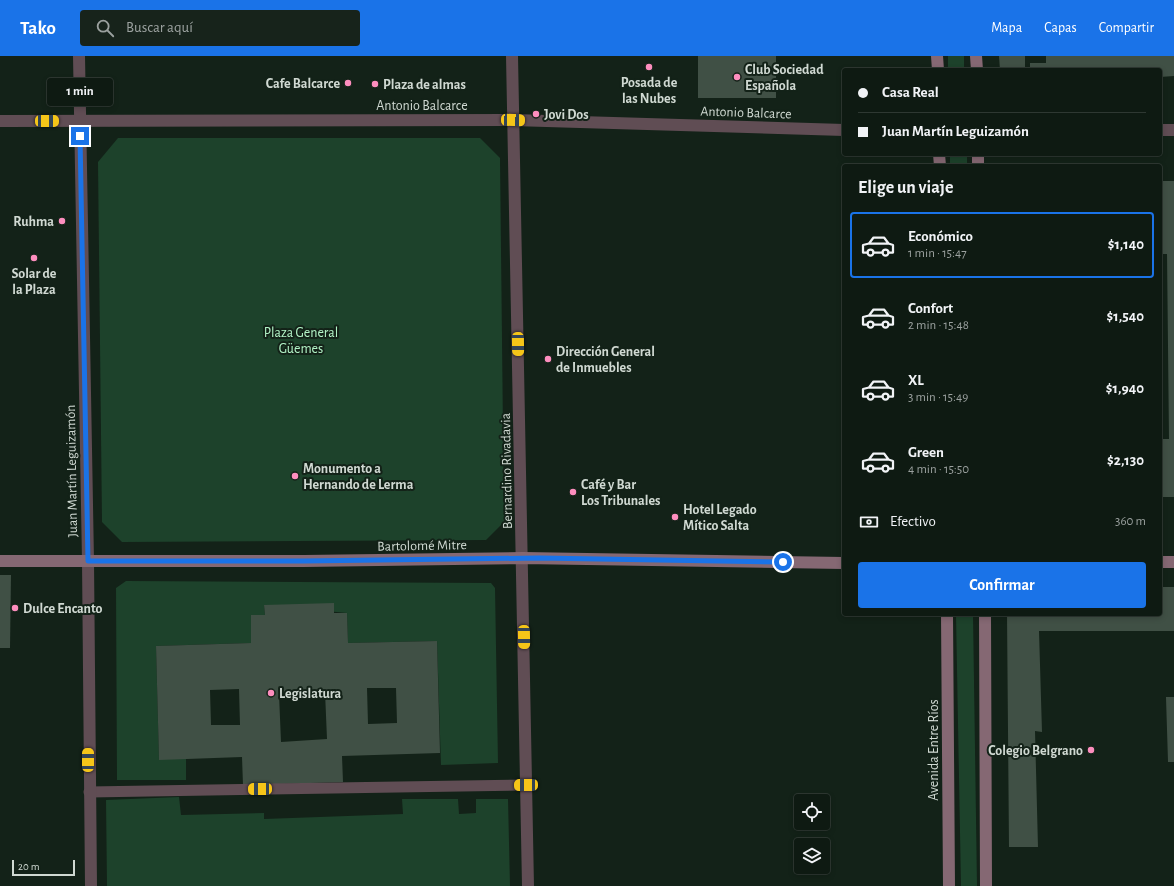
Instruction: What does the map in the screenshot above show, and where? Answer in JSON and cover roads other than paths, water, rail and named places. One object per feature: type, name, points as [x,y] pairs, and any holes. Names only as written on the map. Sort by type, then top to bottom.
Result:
[{"type":"street","name":"Juan Martín Leguizamón","points":[[79,56],[88,561],[91,886]]},
{"type":"street","name":"Bernardino Rivadavia","points":[[512,56],[523,558],[528,886]]},
{"type":"street","points":[[937,56],[938,68]]},
{"type":"street","points":[[976,56],[977,68]]},
{"type":"street","name":"Antonio Balcarce","points":[[0,121],[513,120],[842,130]]},
{"type":"street","points":[[1162,130],[1174,130]]},
{"type":"street","name":"Bartolomé Mitre","points":[[0,561],[304,561],[523,558],[842,563]]},
{"type":"street","points":[[1162,562],[1174,562]]},
{"type":"street","name":"Avenida Entre Ríos","points":[[947,616],[949,886]]},
{"type":"street","points":[[985,616],[986,886]]},
{"type":"lane","points":[[89,792],[526,785]]},
{"type":"place","name":"Posada de las Nubes","points":[[649,67]]},
{"type":"place","name":"Club Sociedad Española","points":[[737,77]]},
{"type":"place","name":"Cafe Balcarce","points":[[348,83]]},
{"type":"place","name":"Plaza de almas","points":[[375,84]]},
{"type":"place","name":"Jovi Dos","points":[[536,114]]},
{"type":"place","name":"Ruhma","points":[[62,221]]},
{"type":"place","name":"Solar de la Plaza","points":[[34,258]]},
{"type":"place","name":"Dirección General de Inmuebles","points":[[548,359]]},
{"type":"place","name":"Monumento a Hernando de Lerma","points":[[295,476]]},
{"type":"place","name":"Café y Bar Los Tribunales","points":[[573,492]]},
{"type":"place","name":"Hotel Legado Mítico Salta","points":[[675,517]]},
{"type":"place","name":"Dulce Encanto","points":[[15,608]]},
{"type":"place","name":"Legislatura","points":[[271,693]]},
{"type":"place","name":"Colegio Belgrano","points":[[1091,750]]},
{"type":"park label","name":"Plaza General Güemes","points":[[301,340]]}]
